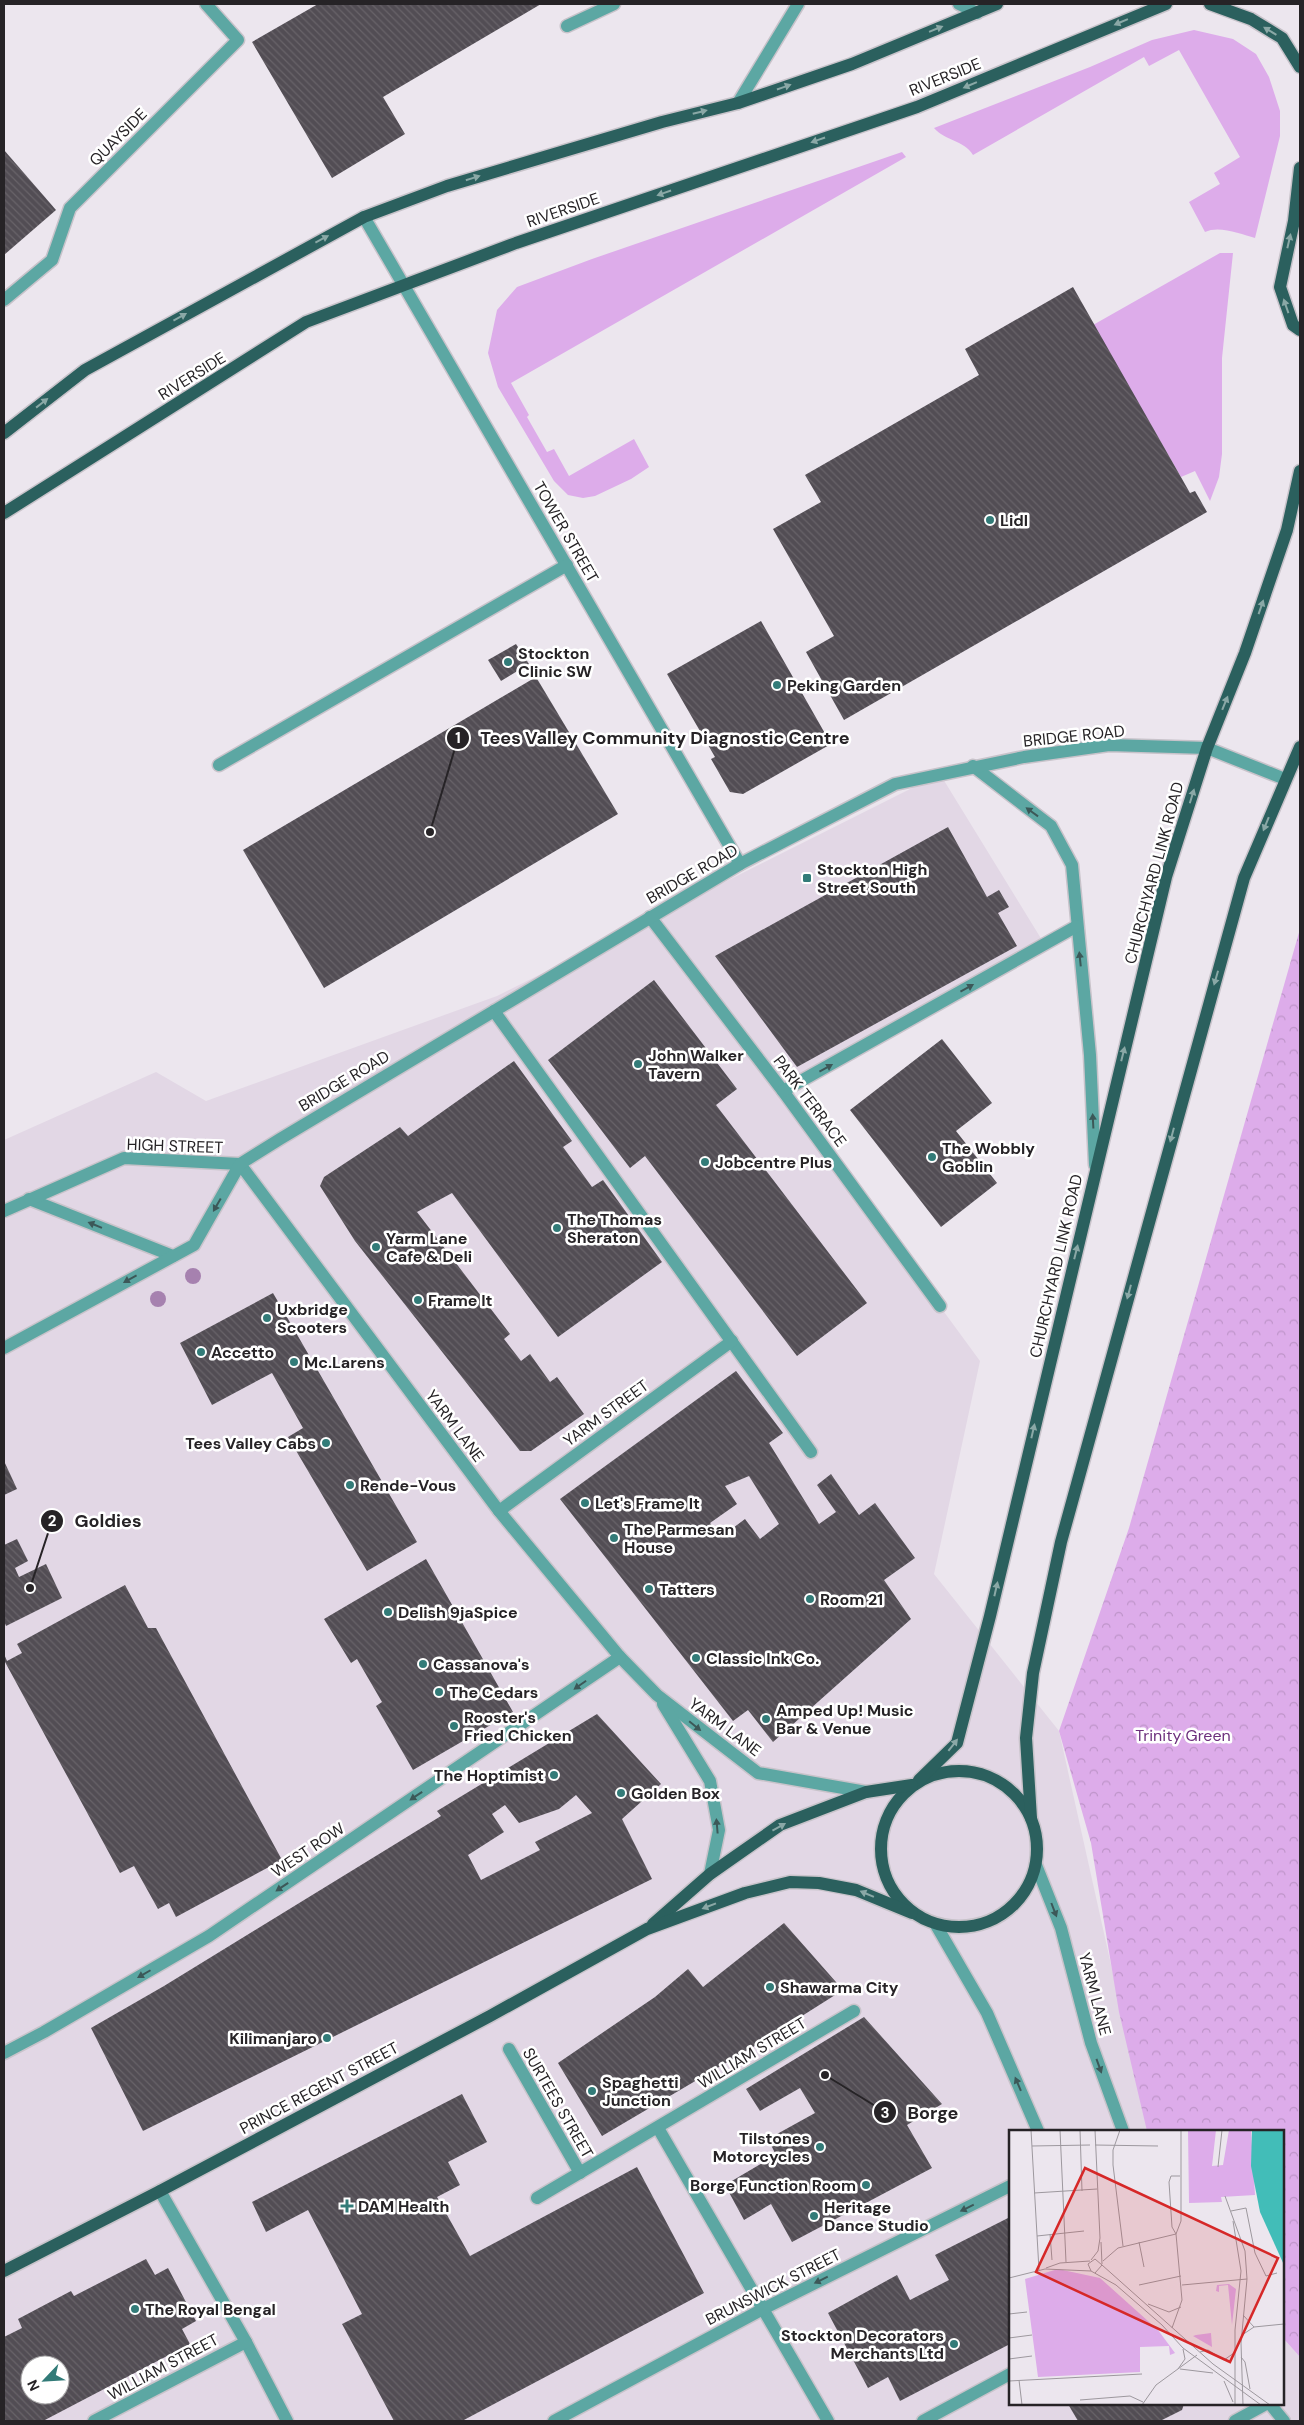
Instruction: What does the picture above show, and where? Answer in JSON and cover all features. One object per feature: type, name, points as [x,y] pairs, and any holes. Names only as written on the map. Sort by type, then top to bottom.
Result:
[{"type":"main road","points":[[4,433],[85,370],[364,217],[447,186],[662,122],[738,103],[852,64],[997,4]]},
{"type":"main road","name":"RIVERSIDE","points":[[4,513],[306,322],[516,243],[917,107],[1166,4]]},
{"type":"main road","points":[[1210,4],[1251,19],[1282,38],[1300,67]]},
{"type":"main road","points":[[1300,168],[1294,221],[1280,287],[1293,325],[1300,330]]},
{"type":"main road","points":[[1207,748],[1245,653],[1287,530],[1300,471]]},
{"type":"main road","points":[[1031,1818],[1017,1795],[996,1779],[971,1770],[944,1771],[915,1782],[886,1816],[879,1851],[888,1886],[912,1913],[936,1925],[968,1928],[1000,1918],[1024,1895],[1036,1865],[1038,1841],[1031,1818],[1026,1738],[1032,1672],[1061,1542],[1244,878],[1300,747]]},
{"type":"main road","name":"CHURCHYARD LINK ROAD","points":[[915,1782],[957,1742],[990,1616],[1166,877],[1207,748]]},
{"type":"main road","name":"PRINCE REGENT STREET","points":[[647,1929],[710,1874],[780,1825],[866,1792],[915,1782]]},
{"type":"main road","name":"PRINCE REGENT STREET","points":[[4,2271],[160,2192],[490,2016],[647,1929],[745,1893],[790,1882],[819,1883],[856,1890],[912,1913]]},
{"type":"street","name":"QUAYSIDE","points":[[4,300],[52,260],[70,208],[238,40],[206,4]]},
{"type":"street","points":[[567,26],[614,4]]},
{"type":"street","points":[[738,103],[798,4]]},
{"type":"street","points":[[959,4],[977,12]]},
{"type":"street","points":[[1294,221],[1300,201]]},
{"type":"street","name":"TOWER STREET","points":[[364,217],[740,864]]},
{"type":"street","points":[[219,765],[567,565]]},
{"type":"street","name":"BRIDGE ROAD","points":[[240,1164],[367,1085],[740,864],[895,784],[973,766],[1109,745],[1207,748],[1285,779]]},
{"type":"street","points":[[973,766],[1051,826],[1072,865],[1090,1055],[1096,1170]]},
{"type":"street","name":"PARK TERRACE","points":[[650,917],[783,1091],[940,1306]]},
{"type":"street","points":[[783,1091],[1077,926]]},
{"type":"street","points":[[494,1011],[811,1452]]},
{"type":"street","name":"HIGH STREET","points":[[4,1211],[124,1158],[240,1164],[194,1245],[4,1348]]},
{"type":"street","name":"YARM LANE","points":[[240,1164],[499,1511],[620,1657],[657,1695],[758,1773],[866,1792]]},
{"type":"street","points":[[29,1199],[173,1256]]},
{"type":"street","name":"YARM STREET","points":[[499,1511],[732,1341]]},
{"type":"street","name":"WEST ROW","points":[[4,2053],[44,2032],[209,1936],[620,1657]]},
{"type":"street","name":"YARM LANE","points":[[657,1695],[710,1781],[719,1830],[710,1874]]},
{"type":"street","name":"YARM LANE","points":[[1036,1865],[1060,1928],[1091,2043],[1124,2130]]},
{"type":"street","points":[[936,1925],[987,2013],[1038,2130]]},
{"type":"street","name":"WILLIAM STREET","points":[[537,2198],[854,2011]]},
{"type":"street","name":"SURTEES STREET","points":[[509,2049],[580,2173]]},
{"type":"street","points":[[658,2128],[828,2421]]},
{"type":"street","name":"BRUNSWICK STREET","points":[[554,2421],[763,2309],[1009,2186]]},
{"type":"street","points":[[160,2192],[246,2342],[287,2421]]},
{"type":"street","name":"WILLIAM STREET","points":[[94,2421],[246,2342]]},
{"type":"street","points":[[923,2421],[1009,2375]]},
{"type":"street","points":[[1235,2421],[1266,2405]]},
{"type":"street","points":[[1269,2405],[1284,2421]]},
{"type":"shaded area","points":[[940,774],[1045,945],[783,1092],[980,1361],[934,1574],[1059,1731],[1148,2130],[1009,2130],[1009,2405],[1284,2405],[1284,2339],[1300,2357],[1300,2421],[4,2421],[4,1140],[156,1072],[206,1101],[497,996]]},
{"type":"green space","points":[[1194,30],[1233,39],[1256,54],[1269,77],[1280,111],[1280,136],[1255,238],[1237,232],[1217,229],[1205,232],[1189,202],[1220,184],[1214,173],[1240,157],[1179,50],[1149,66],[1144,57],[973,155],[965,146],[943,136],[934,128],[1090,67],[1152,40]]},
{"type":"green space","points":[[902,152],[906,157],[511,383],[529,415],[527,417],[547,452],[554,449],[569,476],[634,439],[649,467],[631,479],[595,496],[583,498],[568,495],[554,481],[498,387],[488,353],[497,310],[517,287],[592,259]]},
{"type":"green space","points":[[1220,253],[1233,253],[1222,358],[1222,454],[1219,477],[1210,501],[1195,471],[1181,477],[1093,325]]},
{"type":"green space","name":"Trinity Green","points":[[1300,929],[1300,2357],[1284,2339],[1284,2130],[1147,2130],[1119,2012],[1091,1843],[1059,1731],[1129,1528]]},
{"type":"building","points":[[318,4],[541,4],[383,97],[405,134],[332,178],[252,42]]},
{"type":"building","points":[[4,150],[56,210],[4,255]]},
{"type":"building","name":"Lidl","points":[[1073,287],[1190,493],[1195,491],[1207,512],[844,720],[806,652],[834,636],[773,529],[821,502],[805,475],[979,375],[965,349]]},
{"type":"building","points":[[761,621],[831,744],[743,794],[730,792],[711,759],[715,757],[667,674]]},
{"type":"building","name":"Stockton Clinic SW","points":[[516,644],[529,664],[501,681],[488,660]]},
{"type":"building","points":[[536,677],[618,814],[324,988],[243,850]]},
{"type":"building","points":[[948,827],[987,897],[999,890],[1009,907],[998,913],[1017,946],[797,1067],[715,956]]},
{"type":"building","name":"Jobcentre Plus","points":[[654,980],[737,1089],[716,1105],[867,1303],[797,1356],[645,1156],[630,1168],[548,1060]]},
{"type":"building","name":"The Wobbly Goblin","points":[[942,1039],[992,1103],[956,1131],[997,1183],[941,1227],[850,1110]]},
{"type":"building","points":[[514,1061],[572,1141],[563,1147],[592,1187],[603,1180],[662,1262],[558,1337],[452,1193],[417,1212],[510,1334],[504,1339],[521,1361],[530,1354],[550,1382],[557,1377],[584,1414],[531,1451],[520,1451],[355,1241],[320,1186],[324,1177],[400,1127],[408,1136]]},
{"type":"building","points":[[273,1293],[417,1542],[367,1571],[288,1437],[303,1428],[272,1373],[212,1405],[180,1343]]},
{"type":"building","points":[[736,1371],[783,1433],[769,1443],[819,1524],[836,1512],[817,1485],[831,1474],[859,1515],[875,1503],[915,1558],[884,1580],[911,1619],[773,1742],[748,1710],[733,1721],[560,1499]],"holes":[[[749,1476],[779,1524],[760,1539],[745,1519],[721,1537],[710,1523],[737,1504],[725,1486]]]},
{"type":"building","points":[[4,1461],[17,1489],[4,1495]]},
{"type":"building","points":[[17,1539],[28,1561],[15,1568],[19,1577],[46,1564],[62,1598],[6,1626],[4,1621],[4,1545]]},
{"type":"building","points":[[426,1559],[513,1712],[413,1770],[376,1706],[382,1702],[357,1659],[351,1663],[324,1619]]},
{"type":"building","points":[[125,1585],[148,1628],[156,1628],[282,1860],[176,1917],[169,1903],[158,1909],[134,1866],[120,1873],[4,1663],[4,1654],[7,1661],[22,1653],[17,1644]]},
{"type":"building","points":[[597,1714],[661,1784],[622,1819],[652,1879],[143,2131],[91,2028],[164,1986],[441,1816],[437,1811]],"holes":[[[576,1795],[592,1813],[535,1842],[540,1850],[481,1880],[468,1855],[504,1832],[492,1814],[505,1805],[519,1823],[559,1809]]]},
{"type":"building","points":[[784,1923],[843,1990],[753,2047],[602,2136],[558,2063],[655,1997],[688,1969],[703,1987]]},
{"type":"building","points":[[864,2017],[942,2104],[907,2125],[932,2168],[792,2242],[771,2204],[744,2220],[725,2185],[776,2155],[768,2139],[815,2113],[800,2088],[760,2111],[746,2089]]},
{"type":"building","points":[[462,2094],[487,2142],[448,2162],[460,2185],[437,2197],[470,2256],[637,2167],[704,2293],[462,2421],[394,2421],[342,2324],[362,2314],[308,2210],[266,2232],[252,2202]]},
{"type":"building","points":[[1009,2218],[1009,2345],[900,2401],[888,2377],[868,2388],[828,2313],[897,2275],[910,2300],[949,2280],[935,2255]]},
{"type":"building","points":[[146,2259],[155,2275],[168,2268],[196,2321],[182,2329],[190,2344],[43,2421],[4,2421],[4,2337],[22,2328],[18,2319],[71,2291],[74,2296]]},
{"type":"building","points":[[1069,2405],[1184,2405],[1182,2410],[1160,2421],[1078,2421]]},
{"type":"place","name":"Lidl","points":[[990,520]]},
{"type":"place","name":"Stockton Clinic SW","points":[[508,662]]},
{"type":"place","name":"Peking Garden","points":[[777,685]]},
{"type":"place","name":"Tees Valley Community Diagnostic Centre","points":[[430,832]]},
{"type":"place","name":"Stockton High Street South","points":[[807,878]]},
{"type":"place","name":"John Walker Tavern","points":[[638,1064]]},
{"type":"place","name":"The Wobbly Goblin","points":[[932,1157]]},
{"type":"place","name":"Jobcentre Plus","points":[[705,1162]]},
{"type":"place","name":"The Thomas Sheraton","points":[[557,1228]]},
{"type":"place","name":"Yarm Lane Cafe & Deli","points":[[376,1247]]},
{"type":"place","name":"Frame It","points":[[418,1300]]},
{"type":"place","name":"Uxbridge Scooters","points":[[267,1318]]},
{"type":"place","name":"Accetto","points":[[201,1352]]},
{"type":"place","name":"Mc.Larens","points":[[294,1362]]},
{"type":"place","name":"Tees Valley Cabs","points":[[326,1443]]},
{"type":"place","name":"Rende-Vous","points":[[350,1485]]},
{"type":"place","name":"Let's Frame It","points":[[585,1503]]},
{"type":"place","name":"The Parmesan House","points":[[614,1538]]},
{"type":"place","name":"Goldies","points":[[30,1588]]},
{"type":"place","name":"Tatters","points":[[649,1589]]},
{"type":"place","name":"Room 21","points":[[810,1599]]},
{"type":"place","name":"Delish 9jaSpice","points":[[388,1612]]},
{"type":"place","name":"Classic Ink Co.","points":[[696,1658]]},
{"type":"place","name":"Cassanova's","points":[[423,1664]]},
{"type":"place","name":"The Cedars","points":[[439,1692]]},
{"type":"place","name":"Amped Up! Music Bar & Venue","points":[[766,1719]]},
{"type":"place","name":"Rooster's Fried Chicken","points":[[454,1726]]},
{"type":"place","name":"The Hoptimist","points":[[554,1775]]},
{"type":"place","name":"Golden Box","points":[[621,1793]]},
{"type":"place","name":"Shawarma City","points":[[770,1987]]},
{"type":"place","name":"Kilimanjaro","points":[[327,2038]]},
{"type":"place","name":"Borge","points":[[825,2075]]},
{"type":"place","name":"Spaghetti Junction","points":[[592,2091]]},
{"type":"place","name":"Tilstones Motorcycles","points":[[820,2147]]},
{"type":"place","name":"Borge Function Room","points":[[866,2185]]},
{"type":"place","name":"DAM Health","points":[[347,2206]]},
{"type":"place","name":"Heritage Dance Studio","points":[[814,2216]]},
{"type":"place","name":"The Royal Bengal","points":[[135,2309]]},
{"type":"place","name":"Stockton Decorators Merchants Ltd","points":[[954,2344]]}]
